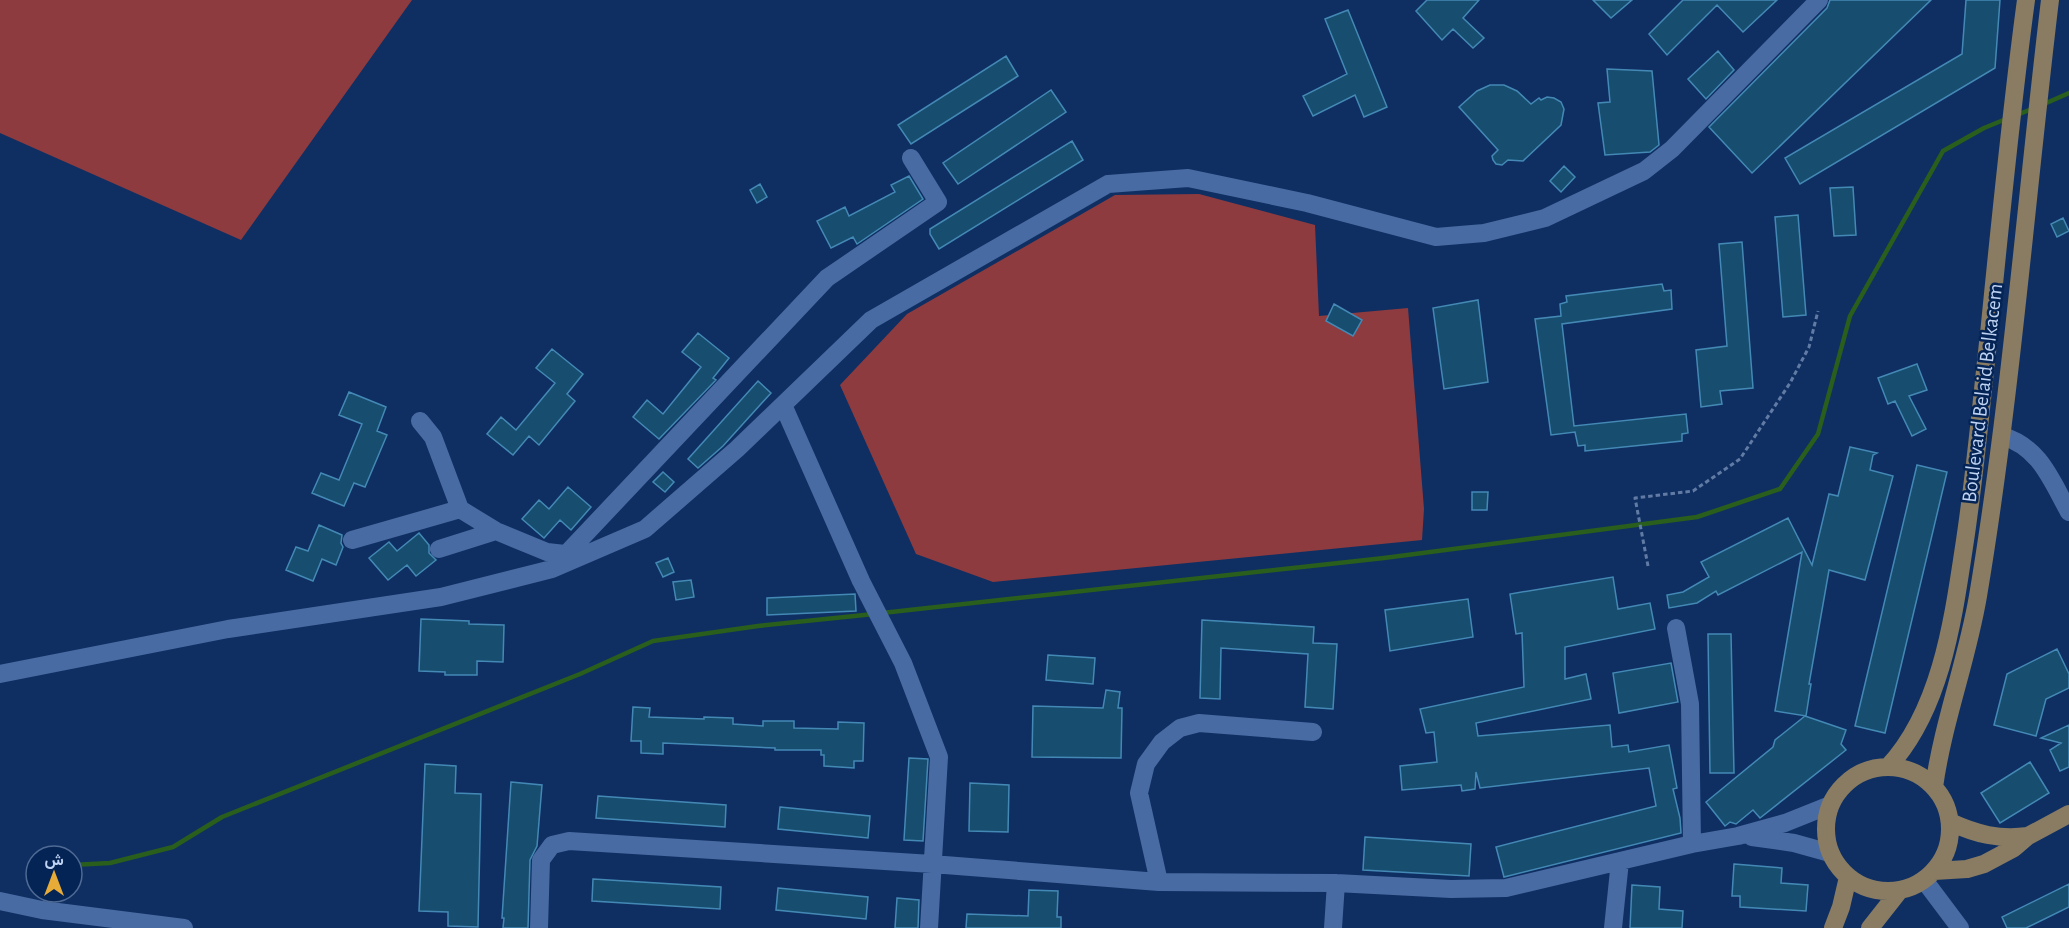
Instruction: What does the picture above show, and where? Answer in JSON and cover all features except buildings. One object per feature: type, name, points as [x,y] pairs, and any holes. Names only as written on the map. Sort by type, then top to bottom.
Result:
[{"type":"main road","name":"Boulevard Belaid Belkacem","points":[[1888,767],[1908,744],[1925,710],[1944,657],[1952,623],[1969,515],[2026,0]]},
{"type":"main road","name":"Boulevard Belaid Belkacem","points":[[1934,787],[1941,740],[1964,662],[1974,618],[2002,436],[2050,0]]},
{"type":"main road","points":[[1929,876],[1947,848],[1950,822],[1942,797],[1918,774],[1899,768],[1888,767],[1864,771],[1853,777],[1836,794],[1830,805],[1825,824],[1830,853],[1834,862],[1848,877],[1857,884],[1878,891],[1900,890],[1929,876],[1984,864],[2014,848],[2028,836],[2069,814]]},
{"type":"main road","points":[[1950,822],[1980,835],[1996,838],[2028,836]]},
{"type":"main road","points":[[1833,928],[1848,877]]},
{"type":"main road","points":[[1870,928],[1900,890]]},
{"type":"street","points":[[0,674],[228,629],[441,597],[552,569],[645,529],[737,449],[871,320],[1108,184],[1188,178],[1307,203],[1436,237],[1484,233],[1545,218],[1644,171],[1672,149],[1819,0]]},
{"type":"street","points":[[552,569],[827,278],[938,202],[911,158]]},
{"type":"street","points":[[783,405],[861,581],[903,663],[939,757],[929,928]]},
{"type":"street","points":[[420,421],[432,437],[460,509],[496,531],[547,552],[564,554]]},
{"type":"street","points":[[2002,436],[2021,443],[2039,459],[2069,512]]},
{"type":"street","points":[[352,540],[460,509]]},
{"type":"street","points":[[439,549],[496,531]]},
{"type":"street","points":[[1676,628],[1690,704],[1692,844]]},
{"type":"street","points":[[1159,882],[1139,793],[1146,764],[1162,742],[1180,728],[1198,723],[1313,732]]},
{"type":"street","points":[[539,928],[541,860],[552,845],[569,841],[932,864],[1159,882],[1336,883],[1451,889],[1506,888],[1692,844],[1738,836],[1785,823],[1830,805]]},
{"type":"street","points":[[1738,836],[1794,843],[1830,853]]},
{"type":"street","points":[[1613,928],[1620,861]]},
{"type":"street","points":[[1929,876],[1960,928]]},
{"type":"street","points":[[1333,928],[1336,883]]},
{"type":"street","points":[[0,901],[42,910],[184,928]]},
{"type":"street","points":[[39,928],[42,910]]},
{"type":"path","points":[[1648,566],[1635,498],[1693,491],[1740,459],[1790,383],[1809,347],[1818,310]]},
{"type":"shaded area","points":[[0,0],[412,0],[241,240],[0,133]]},
{"type":"shaded area","points":[[1199,194],[1315,225],[1319,316],[1408,308],[1424,509],[1422,540],[993,582],[916,554],[840,385],[907,314],[1115,195]]},
{"type":"waterway","points":[[2044,104],[2069,93]]},
{"type":"waterway","points":[[2017,115],[2034,108]]},
{"type":"waterway","points":[[882,613],[1384,558],[1697,517],[1780,489],[1818,434],[1850,316],[1943,151],[1984,128],[2006,119]]},
{"type":"waterway","points":[[84,864],[110,863],[173,847],[222,817],[580,674],[653,641],[758,626],[874,614]]}]
